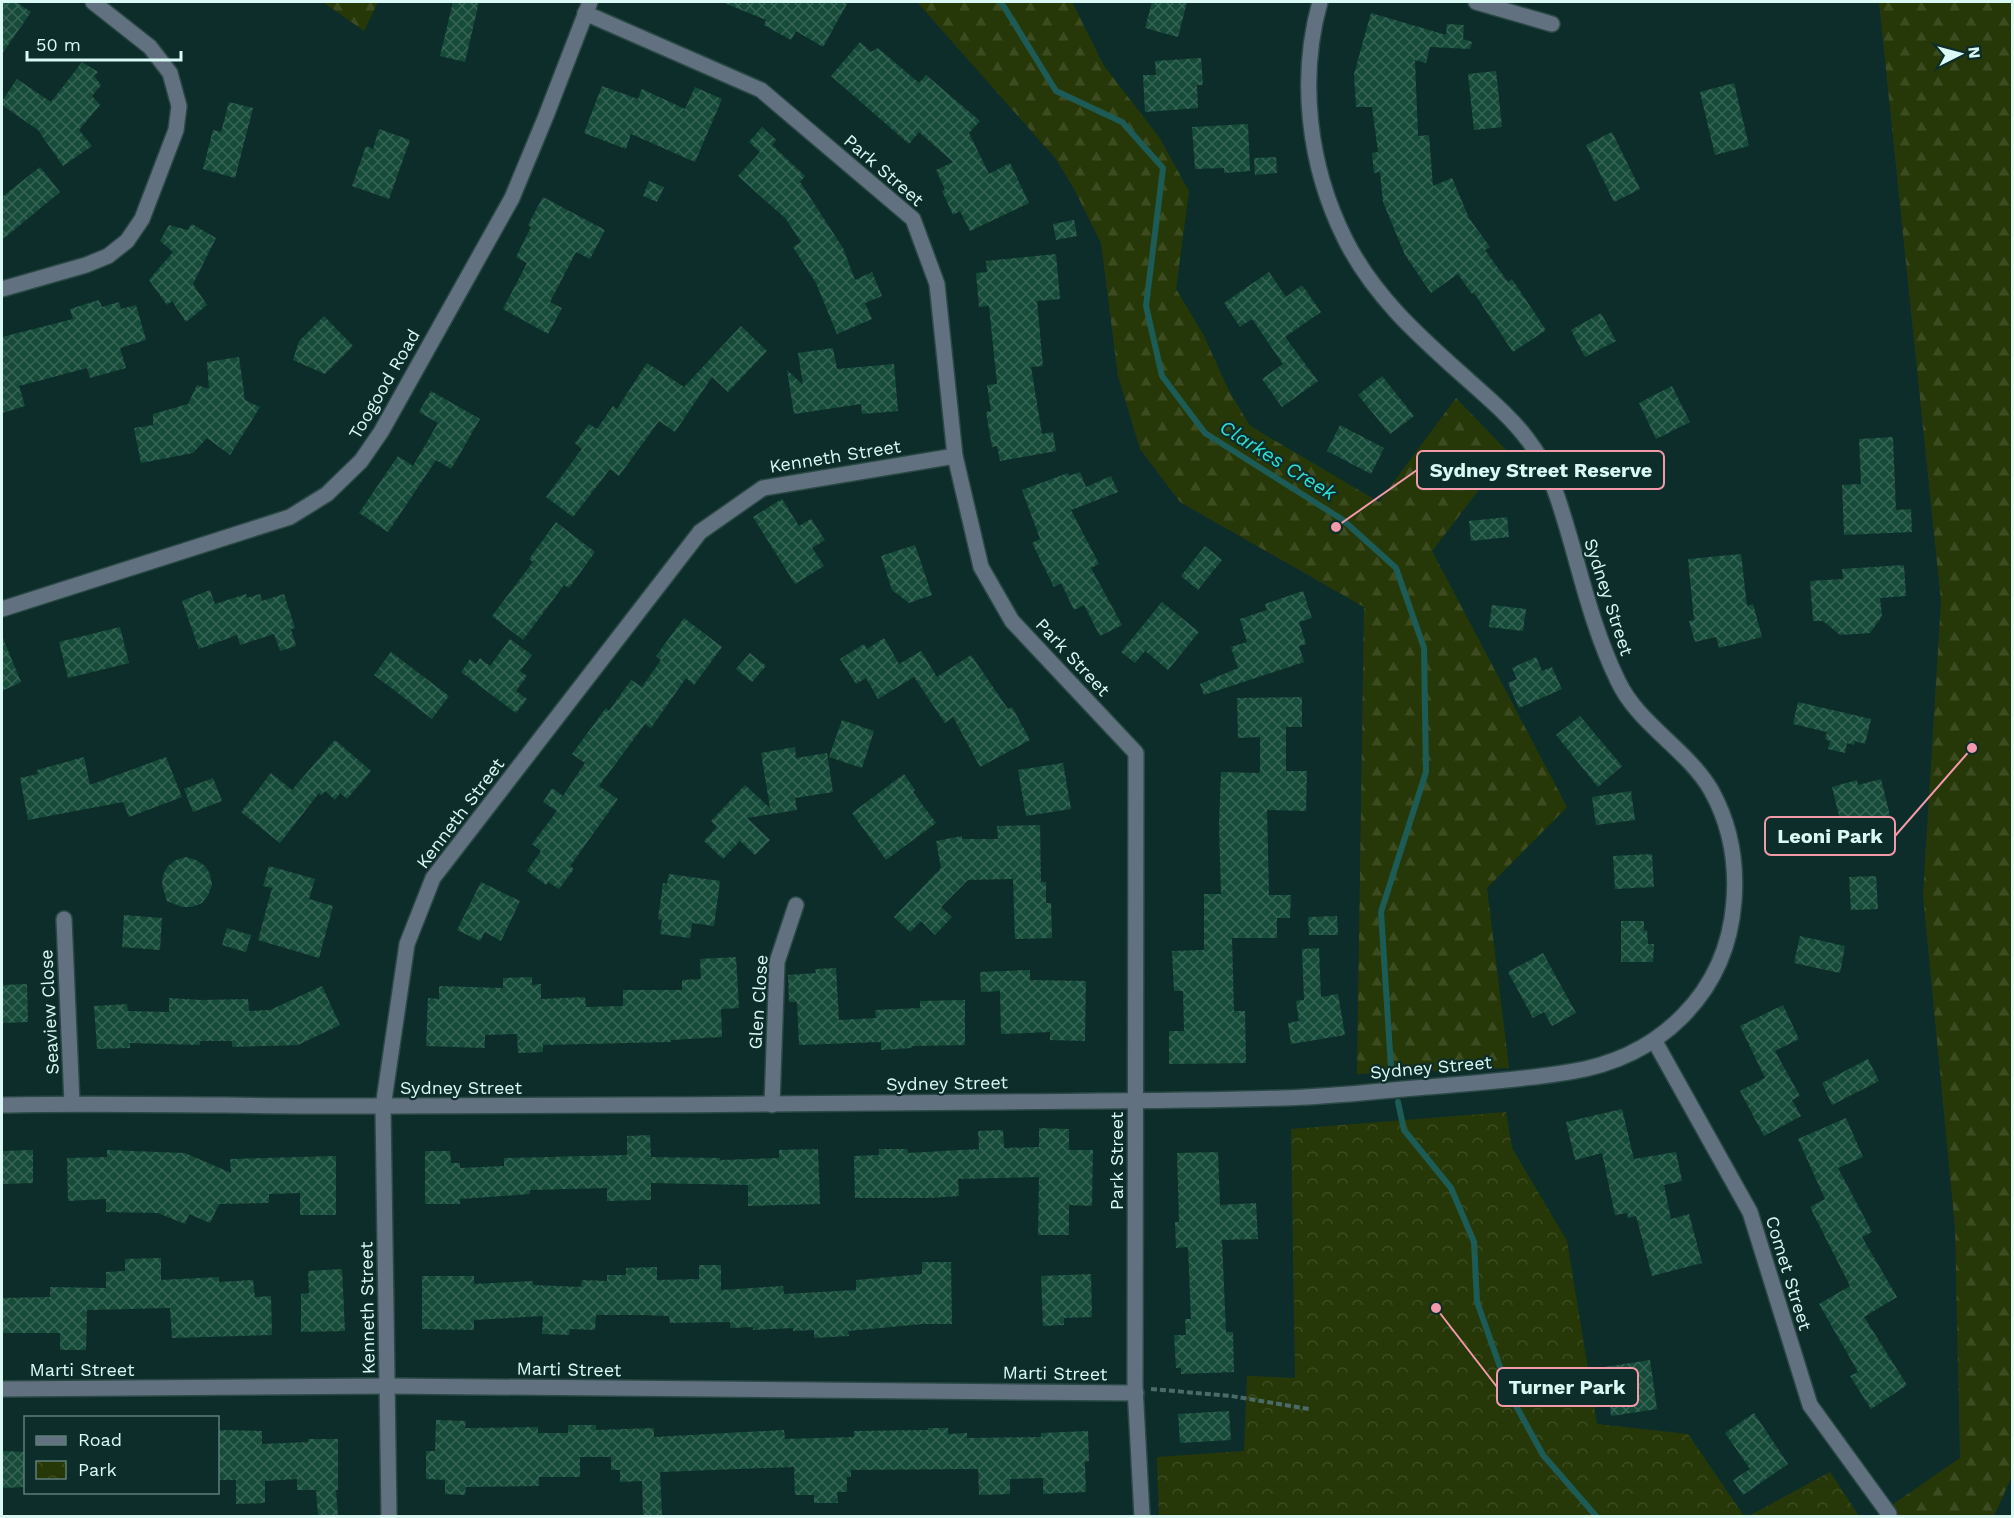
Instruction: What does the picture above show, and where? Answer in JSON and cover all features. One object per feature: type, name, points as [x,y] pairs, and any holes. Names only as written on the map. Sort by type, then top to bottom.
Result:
[{"type":"street","points":[[2,289],[86,265],[108,256],[127,241],[142,219],[176,130],[178,106],[170,73],[150,47],[93,2]]},
{"type":"street","name":"Sydney Street","points":[[2,1105],[72,1103],[383,1107],[772,1105],[1290,1098],[1517,1079],[1577,1071],[1619,1060],[1654,1040],[1699,1000],[1718,968],[1733,922],[1736,875],[1730,835],[1712,792],[1698,771],[1622,691],[1598,636],[1556,492],[1542,460],[1525,435],[1508,416],[1407,325],[1374,287],[1347,243],[1326,195],[1315,152],[1309,108],[1309,60],[1320,2]]},
{"type":"street","points":[[1476,2],[1552,24]]},
{"type":"street","name":"Park Street","points":[[587,7],[761,90],[913,219],[937,285],[955,456],[981,567],[1012,621],[1136,753],[1136,1390],[1142,1516]]},
{"type":"street","name":"Toogood Road","points":[[2,609],[290,517],[327,494],[361,461],[381,432],[512,198],[587,7]]},
{"type":"street","name":"Kenneth Street","points":[[389,1516],[383,1107],[407,944],[433,878],[700,531],[763,488],[955,456]]},
{"type":"street","name":"Glen Close","points":[[772,1105],[777,962],[796,905]]},
{"type":"street","name":"Seaview Close","points":[[64,919],[72,1103]]},
{"type":"street","name":"Comet Street","points":[[1654,1040],[1750,1212],[1810,1405],[1889,1514]]},
{"type":"street","name":"Marti Street","points":[[2,1389],[388,1386],[1136,1390]]},
{"type":"path","points":[[1136,1390],[1231,1396],[1309,1409]]},
{"type":"green space","points":[[323,2],[378,2],[364,31]]},
{"type":"green space","points":[[917,2],[1072,2],[1104,66],[1159,137],[1189,191],[1176,289],[1203,334],[1229,391],[1250,426],[1379,502],[1456,398],[1508,452],[1432,551],[1567,807],[1487,888],[1509,1068],[1357,1074],[1364,607],[1180,502],[1140,449],[1118,376],[1101,243],[1056,159]]},
{"type":"green space","points":[[1879,2],[2012,2],[2012,1476],[1994,1516],[1876,1516],[1960,1458],[1955,1228],[1923,895],[1941,601]]},
{"type":"green space","points":[[1506,1112],[1512,1148],[1567,1241],[1597,1424],[1688,1434],[1744,1516],[1159,1516],[1157,1457],[1244,1451],[1247,1376],[1295,1378],[1291,1129]]},
{"type":"green space","points":[[1830,1472],[1859,1516],[1749,1516]]},
{"type":"building","points":[[2,2],[16,2],[31,12],[2,54]]},
{"type":"building","points":[[453,2],[479,2],[465,62],[440,56]]},
{"type":"building","points":[[722,2],[848,2],[823,47],[796,31],[791,40],[764,25],[766,20]]},
{"type":"building","points":[[1152,2],[1187,2],[1178,37],[1145,28]]},
{"type":"building","points":[[1371,13],[1446,35],[1447,24],[1464,25],[1463,39],[1472,42],[1470,49],[1430,47],[1426,63],[1415,60],[1418,136],[1429,135],[1433,186],[1452,178],[1469,218],[1490,247],[1485,250],[1508,282],[1512,279],[1546,330],[1513,352],[1474,293],[1472,294],[1458,274],[1431,293],[1405,255],[1383,202],[1380,172],[1374,173],[1372,153],[1378,152],[1372,107],[1356,107],[1354,74]]},
{"type":"building","points":[[860,42],[871,52],[878,48],[919,83],[926,75],[980,121],[969,133],[989,174],[1010,163],[1029,203],[970,231],[960,211],[953,215],[942,191],[945,189],[936,170],[953,162],[919,132],[909,144],[831,76]]},
{"type":"building","points":[[1201,58],[1203,85],[1197,85],[1198,108],[1145,112],[1143,75],[1156,75],[1155,61]]},
{"type":"building","points":[[82,62],[98,72],[94,76],[101,85],[92,96],[100,105],[79,130],[92,146],[63,166],[38,130],[2,105],[2,101],[17,79],[51,102]]},
{"type":"building","points":[[1496,71],[1502,127],[1474,130],[1468,74]]},
{"type":"building","points":[[1734,83],[1749,146],[1715,155],[1700,92]]},
{"type":"building","points":[[602,86],[638,99],[642,89],[685,109],[695,87],[722,99],[695,162],[631,134],[626,149],[584,133]]},
{"type":"building","points":[[229,102],[253,108],[235,178],[203,169],[213,130],[221,132]]},
{"type":"building","points":[[1248,124],[1250,171],[1224,173],[1224,168],[1195,169],[1192,127]]},
{"type":"building","points":[[762,127],[776,140],[772,145],[805,176],[800,182],[843,248],[855,280],[872,272],[882,296],[865,303],[872,319],[837,334],[816,283],[793,247],[801,242],[786,219],[738,176],[760,152],[749,142]]},
{"type":"building","points":[[379,129],[410,140],[389,199],[352,186],[366,146],[373,149]]},
{"type":"building","points":[[1612,132],[1640,189],[1614,202],[1586,145]]},
{"type":"building","points":[[1276,157],[1277,173],[1255,175],[1254,158]]},
{"type":"building","points":[[40,167],[60,192],[2,240],[2,197]]},
{"type":"building","points":[[649,181],[664,187],[657,202],[643,196]]},
{"type":"building","points":[[543,197],[605,230],[590,259],[576,252],[550,302],[562,308],[548,334],[503,309],[527,263],[516,257],[531,227],[528,225]]},
{"type":"building","points":[[1074,220],[1077,236],[1056,240],[1053,224]]},
{"type":"building","points":[[192,224],[216,238],[193,284],[207,305],[186,322],[172,301],[167,305],[149,280],[173,252],[160,241],[169,225],[187,230]]},
{"type":"building","points":[[1056,254],[1060,299],[1037,301],[1043,366],[1031,367],[1042,434],[1053,432],[1056,451],[1000,461],[997,446],[992,447],[986,412],[991,411],[987,385],[997,384],[989,306],[979,307],[976,273],[987,272],[986,261]]},
{"type":"building","points":[[1269,272],[1286,297],[1302,285],[1321,312],[1285,337],[1318,381],[1282,407],[1262,379],[1283,364],[1252,319],[1240,327],[1224,303]]},
{"type":"building","points":[[99,300],[102,307],[119,302],[121,309],[136,305],[146,340],[120,348],[126,368],[90,378],[87,368],[19,386],[25,406],[2,413],[2,337],[73,319],[70,309]]},
{"type":"building","points":[[1601,313],[1616,341],[1585,357],[1571,330]]},
{"type":"building","points":[[324,316],[353,346],[325,374],[293,360],[299,341]]},
{"type":"building","points":[[741,326],[767,351],[728,392],[712,377],[675,432],[659,421],[619,476],[610,469],[573,517],[546,497],[582,449],[575,443],[589,424],[597,429],[613,406],[617,409],[647,363],[684,387]]},
{"type":"building","points":[[833,348],[837,369],[894,364],[898,411],[862,414],[861,404],[794,414],[787,370],[803,385],[798,353]]},
{"type":"building","points":[[239,357],[245,400],[260,407],[230,455],[207,438],[193,453],[141,463],[134,428],[153,425],[153,414],[188,404],[197,385],[209,389],[207,362]]},
{"type":"building","points":[[1382,376],[1414,416],[1390,434],[1358,395]]},
{"type":"building","points":[[1672,386],[1690,422],[1656,439],[1639,403]]},
{"type":"building","points":[[431,391],[480,419],[451,469],[436,460],[388,532],[359,513],[398,456],[413,466],[438,423],[419,412]]},
{"type":"building","points":[[1340,425],[1384,448],[1371,474],[1327,451]]},
{"type":"building","points":[[1893,437],[1896,510],[1911,509],[1912,532],[1844,535],[1842,485],[1861,484],[1859,439]]},
{"type":"building","points":[[1080,472],[1086,487],[1111,476],[1118,492],[1071,510],[1099,564],[1091,568],[1122,625],[1100,636],[1084,605],[1074,610],[1061,583],[1054,587],[1032,543],[1040,539],[1022,490],[1068,473],[1069,476]]},
{"type":"building","points":[[782,499],[799,526],[811,519],[825,540],[812,548],[824,566],[795,584],[753,517]]},
{"type":"building","points":[[1507,517],[1509,537],[1471,541],[1469,521]]},
{"type":"building","points":[[556,522],[595,552],[569,588],[564,585],[523,640],[492,616],[533,562],[529,559]]},
{"type":"building","points":[[915,545],[932,595],[909,603],[892,590],[881,556]]},
{"type":"building","points":[[1205,546],[1222,560],[1198,590],[1181,576]]},
{"type":"building","points":[[1741,554],[1747,606],[1753,604],[1762,637],[1719,648],[1716,637],[1695,642],[1689,621],[1694,620],[1688,559]]},
{"type":"building","points":[[1904,565],[1906,596],[1880,598],[1882,616],[1870,633],[1840,635],[1823,621],[1813,621],[1810,581],[1843,579],[1842,569]]},
{"type":"building","points":[[210,590],[215,604],[246,594],[247,598],[260,594],[262,601],[284,594],[295,628],[291,629],[296,646],[280,651],[274,634],[240,645],[237,635],[199,649],[182,601]]},
{"type":"building","points":[[1303,591],[1312,618],[1299,622],[1306,644],[1299,646],[1304,662],[1204,695],[1200,684],[1238,668],[1231,647],[1247,642],[1240,619],[1267,610],[1265,604]]},
{"type":"building","points":[[1162,602],[1199,632],[1168,670],[1145,651],[1135,663],[1121,652]]},
{"type":"building","points":[[1492,605],[1526,609],[1523,631],[1489,627]]},
{"type":"building","points":[[684,618],[722,647],[694,685],[686,678],[651,728],[645,724],[599,786],[618,799],[570,866],[574,869],[559,889],[548,882],[546,885],[527,871],[541,851],[532,844],[557,811],[543,802],[552,788],[563,796],[585,763],[572,754],[606,708],[609,711],[631,680],[642,687],[661,660],[656,656]]},
{"type":"building","points":[[120,627],[129,663],[68,678],[59,642]]},
{"type":"building","points":[[2,636],[21,682],[2,691]]},
{"type":"building","points":[[884,638],[899,664],[921,651],[937,677],[971,655],[1008,709],[1012,707],[1030,740],[980,767],[953,717],[945,723],[914,677],[878,699],[866,678],[856,684],[840,659],[864,644],[867,649]]},
{"type":"building","points":[[510,639],[532,655],[520,671],[527,676],[516,691],[527,699],[516,713],[461,672],[470,659],[476,664],[480,658],[490,666]]},
{"type":"building","points":[[391,652],[449,696],[432,719],[374,675]]},
{"type":"building","points":[[750,653],[766,666],[752,682],[736,669]]},
{"type":"building","points":[[1536,657],[1542,671],[1552,667],[1562,689],[1519,708],[1508,683],[1517,679],[1512,668]]},
{"type":"building","points":[[1302,697],[1302,727],[1286,727],[1286,771],[1307,771],[1306,811],[1267,810],[1269,895],[1291,895],[1290,918],[1277,918],[1277,938],[1232,938],[1234,1011],[1245,1011],[1246,1063],[1169,1064],[1169,1031],[1184,1031],[1183,991],[1174,991],[1172,951],[1204,950],[1204,894],[1221,894],[1219,825],[1221,772],[1259,773],[1260,770],[1260,737],[1238,738],[1237,698]]},
{"type":"building","points":[[1798,702],[1871,719],[1865,744],[1855,741],[1854,745],[1847,743],[1845,753],[1828,749],[1830,741],[1825,739],[1827,732],[1793,724]]},
{"type":"building","points":[[1580,716],[1622,766],[1598,787],[1556,735]]},
{"type":"building","points":[[842,720],[874,731],[862,768],[829,757]]},
{"type":"building","points":[[335,740],[371,771],[347,799],[340,793],[335,800],[325,791],[321,795],[319,793],[280,843],[241,812],[271,773],[292,790]]},
{"type":"building","points":[[795,747],[796,758],[827,753],[833,792],[795,798],[797,810],[747,818],[770,840],[755,855],[740,841],[723,859],[704,841],[717,827],[711,821],[745,785],[770,808],[761,753]]},
{"type":"building","points":[[84,757],[90,785],[166,757],[182,797],[129,817],[123,802],[28,820],[20,778],[38,774],[37,770]]},
{"type":"building","points":[[1063,763],[1071,809],[1026,816],[1018,770]]},
{"type":"building","points":[[904,774],[915,790],[913,792],[936,823],[886,860],[852,813]]},
{"type":"building","points":[[213,778],[222,801],[193,812],[184,789]]},
{"type":"building","points":[[1881,779],[1893,828],[1863,836],[1858,816],[1840,820],[1832,787],[1857,780],[1858,785]]},
{"type":"building","points":[[1631,791],[1635,820],[1596,825],[1592,797]]},
{"type":"building","points":[[1040,825],[1041,882],[1046,882],[1046,903],[1051,903],[1052,938],[1015,939],[1013,879],[968,880],[941,907],[952,917],[935,935],[921,921],[910,932],[894,917],[941,868],[936,841],[962,836],[962,839],[998,839],[997,826]]},
{"type":"building","points":[[1652,854],[1654,887],[1615,889],[1613,856]]},
{"type":"building","points":[[186,857],[205,866],[210,874],[212,885],[202,903],[192,907],[182,907],[167,901],[162,885],[163,875],[168,866]]},
{"type":"building","points":[[269,866],[315,879],[309,899],[333,906],[319,958],[258,940],[272,888],[263,886]]},
{"type":"building","points":[[669,874],[720,881],[714,926],[692,923],[690,938],[660,934],[662,920],[658,919],[663,883],[667,884]]},
{"type":"building","points":[[1876,876],[1878,909],[1851,910],[1849,877]]},
{"type":"building","points":[[481,882],[520,901],[501,941],[485,932],[480,941],[457,930]]},
{"type":"building","points":[[124,915],[162,918],[160,950],[122,947]]},
{"type":"building","points":[[1337,916],[1338,935],[1309,935],[1308,917]]},
{"type":"building","points":[[1621,921],[1644,921],[1648,944],[1654,944],[1653,962],[1621,962]]},
{"type":"building","points":[[227,928],[251,935],[246,952],[222,945]]},
{"type":"building","points":[[1800,936],[1845,946],[1840,973],[1794,963]]},
{"type":"building","points":[[1319,948],[1321,997],[1338,994],[1345,1035],[1291,1044],[1288,1023],[1299,1021],[1296,1001],[1304,1000],[1302,949]]},
{"type":"building","points":[[1543,953],[1576,1013],[1552,1026],[1544,1012],[1533,1018],[1508,972]]},
{"type":"building","points":[[736,957],[739,1008],[721,1009],[722,1037],[671,1040],[671,1042],[543,1045],[543,1052],[518,1053],[517,1034],[485,1035],[485,1048],[426,1046],[428,998],[439,999],[439,986],[503,988],[503,978],[532,977],[532,985],[541,984],[541,999],[585,997],[586,1007],[623,1006],[623,990],[682,990],[682,980],[701,979],[700,959]]},
{"type":"building","points":[[836,968],[839,1020],[876,1018],[875,1010],[920,1008],[920,1001],[965,1000],[965,1045],[912,1046],[912,1048],[881,1050],[881,1042],[799,1045],[797,1002],[789,1002],[788,975],[816,973],[815,969]]},
{"type":"building","points":[[1030,970],[1030,980],[1086,981],[1085,1041],[1050,1040],[1050,1032],[1001,1034],[1000,991],[981,992],[980,972]]},
{"type":"building","points":[[27,984],[28,1022],[2,1023],[2,985]]},
{"type":"building","points":[[322,986],[340,1025],[298,1045],[232,1047],[232,1041],[200,1041],[200,1045],[130,1043],[130,1048],[97,1049],[94,1006],[127,1004],[128,1011],[169,1012],[169,998],[248,999],[249,1011],[270,1010]]},
{"type":"building","points":[[1783,1005],[1799,1039],[1775,1051],[1800,1096],[1792,1100],[1801,1116],[1764,1136],[1740,1091],[1765,1078],[1740,1026]]},
{"type":"building","points":[[1868,1059],[1879,1081],[1832,1105],[1822,1083]]},
{"type":"building","points":[[1622,1109],[1634,1159],[1676,1152],[1682,1181],[1664,1185],[1671,1219],[1689,1214],[1702,1263],[1652,1276],[1636,1216],[1628,1218],[1627,1213],[1615,1215],[1602,1153],[1575,1160],[1566,1122]]},
{"type":"building","points":[[1846,1118],[1863,1157],[1838,1168],[1872,1232],[1862,1237],[1897,1297],[1864,1317],[1907,1385],[1871,1409],[1850,1376],[1858,1372],[1819,1304],[1850,1286],[1810,1207],[1825,1199],[1798,1139]]},
{"type":"building","points":[[1039,1128],[1069,1129],[1069,1150],[1093,1150],[1092,1206],[1069,1205],[1069,1235],[1038,1235],[1039,1177],[958,1179],[959,1196],[855,1198],[854,1156],[879,1155],[879,1149],[907,1149],[908,1153],[979,1149],[978,1131],[1003,1130],[1004,1148],[1039,1147]]},
{"type":"building","points":[[650,1135],[651,1157],[720,1158],[720,1160],[779,1158],[779,1150],[818,1149],[820,1204],[748,1206],[748,1185],[651,1183],[651,1200],[607,1201],[607,1188],[530,1190],[530,1194],[460,1199],[460,1204],[425,1204],[425,1151],[450,1151],[451,1163],[460,1163],[460,1168],[504,1166],[504,1158],[627,1155],[627,1136]]},
{"type":"building","points":[[33,1150],[33,1183],[2,1184],[2,1151]]},
{"type":"building","points":[[107,1150],[185,1153],[231,1173],[230,1159],[336,1156],[336,1215],[300,1215],[300,1193],[269,1194],[269,1203],[219,1204],[210,1223],[189,1214],[185,1224],[158,1213],[106,1212],[106,1199],[68,1201],[67,1158],[107,1157]]},
{"type":"building","points":[[1218,1152],[1220,1205],[1256,1203],[1258,1239],[1222,1240],[1226,1332],[1233,1332],[1234,1372],[1181,1374],[1181,1368],[1176,1368],[1174,1335],[1186,1335],[1185,1319],[1191,1319],[1188,1247],[1176,1248],[1175,1222],[1179,1222],[1177,1153]]},
{"type":"building","points":[[161,1258],[161,1280],[219,1277],[219,1282],[253,1280],[255,1297],[271,1296],[272,1335],[172,1338],[170,1308],[87,1310],[86,1350],[60,1350],[60,1333],[2,1333],[2,1298],[50,1297],[50,1287],[106,1288],[106,1272],[125,1271],[125,1259]]},
{"type":"building","points":[[922,1262],[951,1262],[952,1324],[923,1324],[848,1331],[849,1336],[814,1338],[814,1330],[730,1328],[730,1322],[670,1323],[669,1316],[642,1315],[596,1315],[595,1330],[570,1329],[569,1335],[542,1334],[543,1316],[474,1320],[474,1330],[422,1329],[422,1276],[474,1276],[474,1284],[533,1281],[533,1285],[581,1287],[582,1280],[607,1281],[607,1275],[626,1275],[626,1268],[657,1267],[657,1280],[699,1279],[699,1265],[721,1265],[721,1290],[783,1286],[784,1294],[856,1290],[856,1280],[922,1274]]},
{"type":"building","points":[[342,1269],[345,1331],[301,1332],[301,1294],[309,1293],[308,1271]]},
{"type":"building","points":[[1091,1274],[1092,1317],[1064,1318],[1064,1325],[1043,1326],[1041,1276]]},
{"type":"building","points":[[1650,1360],[1657,1409],[1611,1416],[1608,1392],[1602,1393],[1598,1368]]},
{"type":"building","points":[[1229,1411],[1231,1440],[1180,1443],[1178,1414]]},
{"type":"building","points":[[1754,1413],[1788,1464],[1743,1495],[1733,1480],[1750,1469],[1725,1433]]},
{"type":"building","points":[[436,1420],[466,1421],[465,1428],[538,1427],[538,1433],[568,1433],[568,1425],[596,1425],[596,1430],[654,1428],[654,1437],[784,1430],[785,1439],[854,1437],[854,1431],[948,1428],[948,1434],[967,1433],[967,1438],[1041,1437],[1041,1433],[1088,1431],[1089,1461],[1085,1462],[1086,1492],[1043,1494],[1043,1478],[1010,1479],[1010,1494],[979,1495],[978,1469],[851,1470],[851,1477],[847,1477],[847,1492],[837,1492],[838,1503],[814,1503],[814,1495],[795,1495],[794,1467],[660,1472],[662,1516],[643,1516],[642,1481],[620,1482],[620,1470],[611,1470],[611,1457],[580,1457],[580,1477],[539,1477],[539,1486],[466,1487],[465,1495],[445,1494],[445,1480],[426,1479],[426,1451],[435,1451]]},
{"type":"building","points":[[219,1430],[262,1431],[262,1444],[308,1442],[308,1439],[338,1439],[338,1490],[336,1490],[338,1516],[318,1516],[316,1490],[297,1490],[297,1479],[265,1481],[265,1503],[236,1504],[236,1480],[219,1480]]},
{"type":"building","points":[[2,1451],[24,1452],[24,1487],[2,1488]]},
{"type":"waterway","name":"Clarkes Creek","points":[[1001,2],[1056,91],[1122,122],[1163,168],[1146,306],[1162,376],[1205,433],[1343,520],[1396,568],[1424,648],[1426,772],[1381,912],[1391,1068]]},
{"type":"waterway","name":"Clarkes Creek","points":[[1398,1102],[1404,1130],[1451,1188],[1474,1242],[1477,1302],[1510,1395],[1543,1455],[1596,1516]]},
{"type":"place","name":"Sydney Street Reserve","points":[[1336,527]]},
{"type":"place","name":"Leoni Park","points":[[1972,748]]},
{"type":"place","name":"Turner Park","points":[[1436,1308]]}]
